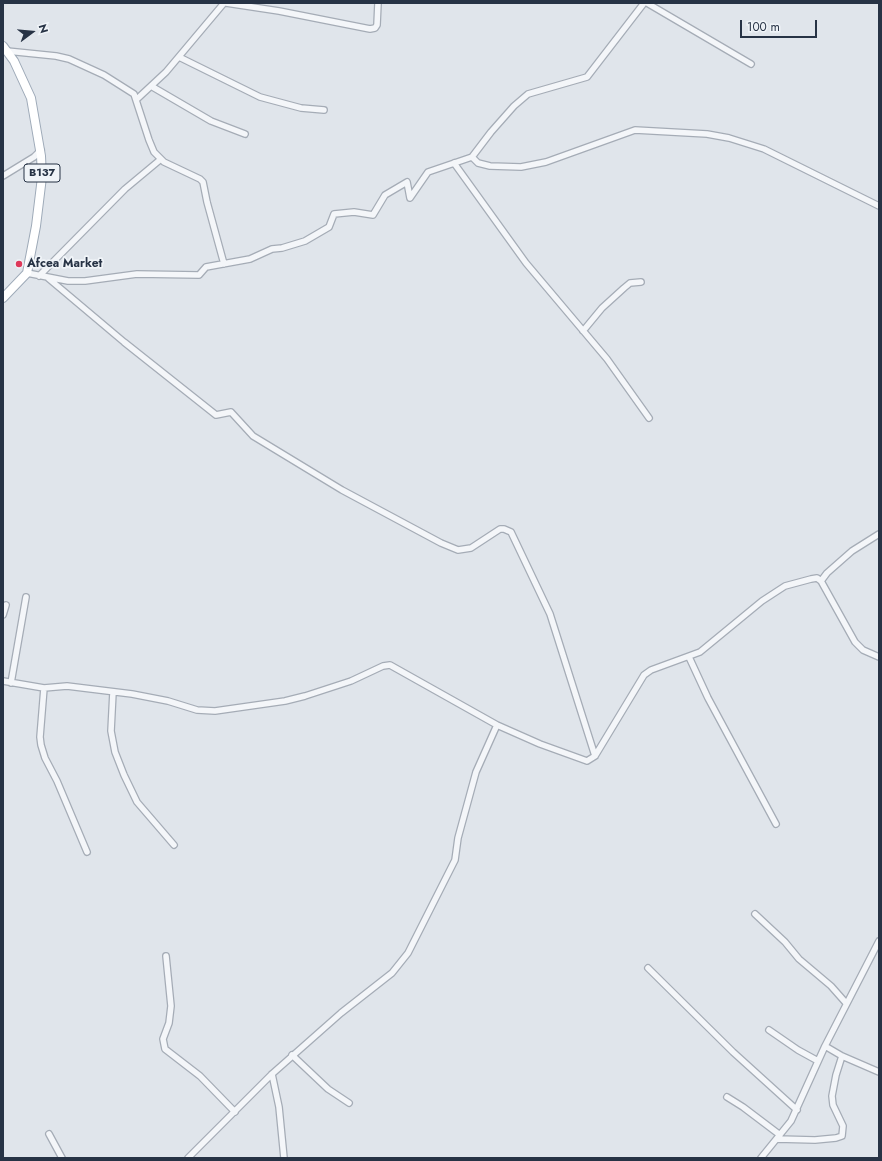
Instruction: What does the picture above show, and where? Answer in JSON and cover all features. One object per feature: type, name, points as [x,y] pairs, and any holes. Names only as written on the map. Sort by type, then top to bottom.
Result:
[{"type":"main road","name":"B137","points":[[5,48],[21,73],[31,98],[41,150],[42,177],[40,197],[36,226],[26,273]]},
{"type":"main road","points":[[3,298],[26,273]]},
{"type":"street","points":[[137,99],[179,57],[225,3],[279,11],[370,29],[375,28],[376,25],[378,3]]},
{"type":"street","points":[[26,273],[48,278],[85,281],[137,274],[199,275],[206,267],[250,259],[272,249],[282,248],[305,241],[329,227],[334,214],[354,212],[373,215],[385,195],[408,182],[410,198],[428,172],[472,157],[491,132],[514,106],[528,94],[581,80],[591,74],[625,26],[644,3]]},
{"type":"street","points":[[647,3],[713,40],[751,64]]},
{"type":"street","points":[[5,48],[56,56],[82,64],[116,82],[134,94],[137,99],[149,140],[160,159],[202,180],[224,264]]},
{"type":"street","points":[[179,57],[260,97],[301,108],[324,110]]},
{"type":"street","points":[[151,86],[211,121],[245,134]]},
{"type":"street","points":[[472,157],[478,163],[490,166],[521,167],[546,162],[635,130],[707,134],[729,138],[764,149],[879,206]]},
{"type":"street","points":[[3,176],[34,157],[41,150]]},
{"type":"street","points":[[39,276],[125,189],[160,159]]},
{"type":"street","points":[[454,163],[526,263],[607,359],[648,418]]},
{"type":"street","points":[[48,278],[124,342],[216,415],[231,412],[253,436],[342,490],[441,543],[458,550],[471,548],[500,529],[504,528],[511,532],[550,614],[595,756]]},
{"type":"street","points":[[583,331],[602,308],[624,288],[630,283],[641,282]]},
{"type":"street","points":[[821,581],[827,573],[852,551],[879,534]]},
{"type":"street","points":[[3,681],[44,688],[67,686],[150,696],[197,710],[228,710],[285,701],[322,691],[351,681],[386,665],[438,691],[497,726],[587,761],[595,756],[644,675],[651,670],[700,652],[774,592],[817,578],[821,581],[855,642],[863,650],[879,657]]},
{"type":"street","points":[[11,683],[26,598]]},
{"type":"street","points":[[3,615],[6,605]]},
{"type":"street","points":[[689,657],[708,698],[776,824]]},
{"type":"street","points":[[44,688],[40,737],[41,745],[45,758],[57,781],[87,852]]},
{"type":"street","points":[[113,692],[111,731],[115,752],[124,775],[137,802],[174,845]]},
{"type":"street","points":[[188,1158],[236,1112],[272,1074],[341,1013],[392,972],[408,953],[454,860],[458,838],[476,772],[497,726]]},
{"type":"street","points":[[755,914],[786,942],[799,959],[831,986],[846,1003]]},
{"type":"street","points":[[761,1158],[791,1121],[846,1003],[879,942]]},
{"type":"street","points":[[166,956],[171,1006],[163,1039],[164,1049],[200,1076],[236,1112]]},
{"type":"street","points":[[648,968],[732,1052],[797,1110]]},
{"type":"street","points":[[769,1030],[798,1050],[818,1061]]},
{"type":"street","points":[[825,1046],[842,1056],[879,1072]]},
{"type":"street","points":[[292,1056],[328,1089],[350,1103]]},
{"type":"street","points":[[727,1097],[743,1107],[779,1137],[815,1140],[842,1136],[844,1130],[833,1105],[832,1096],[842,1056]]},
{"type":"street","points":[[272,1074],[279,1107],[284,1158]]},
{"type":"street","points":[[49,1134],[62,1158]]},
{"type":"place","name":"Afcea Market","points":[[19,264]]}]
